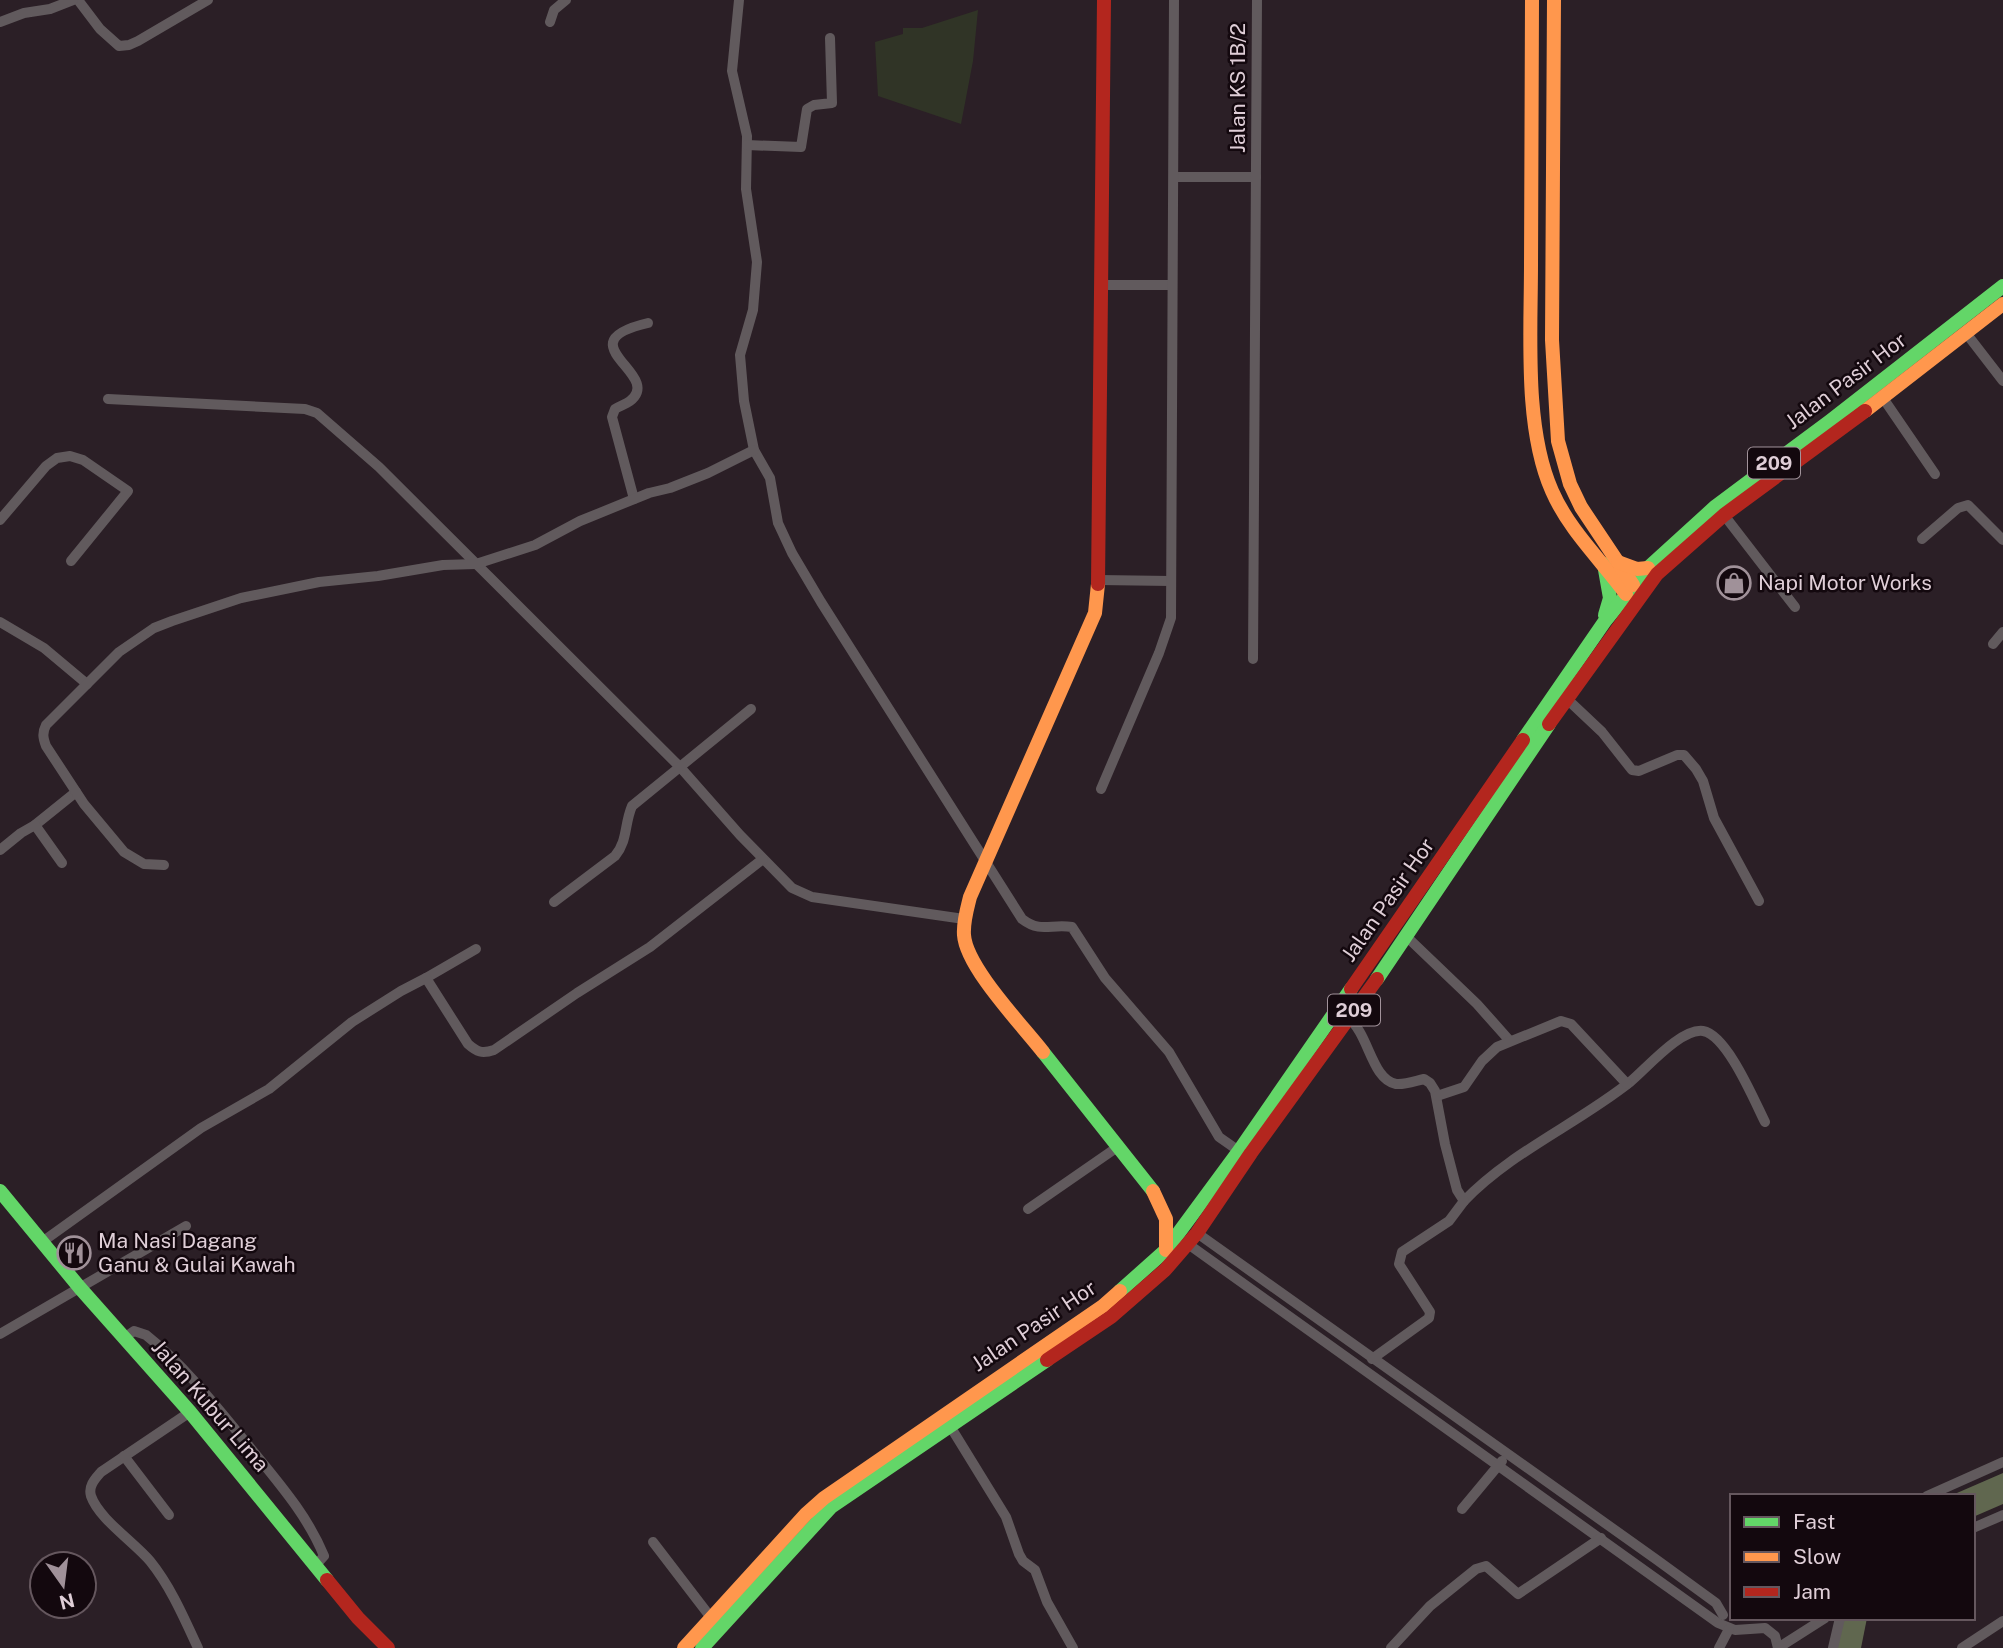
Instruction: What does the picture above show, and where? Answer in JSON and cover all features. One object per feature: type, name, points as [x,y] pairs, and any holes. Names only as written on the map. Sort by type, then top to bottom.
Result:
[{"type":"main road","points":[[1104,0],[1099,580],[1095,613],[970,897],[962,933],[965,948],[978,970],[1153,1191],[1177,1211],[1200,1207]]},
{"type":"main road","points":[[1532,0],[1531,340],[1539,442],[1544,467],[1560,509],[1611,563],[1630,589]]},
{"type":"main road","points":[[1554,0],[1552,340],[1559,441],[1570,484],[1611,563],[1611,598],[1605,621]]},
{"type":"main road","points":[[1532,185],[1553,185]]},
{"type":"main road","name":"Jalan Pasir Hor","points":[[684,1648],[806,1514],[824,1498],[1103,1306],[1166,1250],[1239,1152],[1605,621],[1647,568],[1716,506],[2003,286]]},
{"type":"main road","name":"Jalan Pasir Hor","points":[[702,1648],[831,1507],[1111,1317],[1157,1278],[1192,1238],[1407,937],[1462,850],[1612,634],[1657,574],[1724,515],[1883,398],[2003,304]]},
{"type":"main road","points":[[1611,563],[1637,569],[1647,568]]},
{"type":"main road","name":"Jalan Kubur Lima","points":[[0,1191],[80,1288],[190,1412],[358,1618],[388,1648]]},
{"type":"main road","points":[[1153,1191],[1166,1216],[1166,1250]]},
{"type":"street","points":[[0,22],[73,0]]},
{"type":"street","points":[[78,0],[100,29],[119,46],[138,41],[208,0]]},
{"type":"street","points":[[550,22],[554,10],[566,0]]},
{"type":"street","points":[[739,0],[732,71],[747,145],[746,189],[756,245],[757,281],[753,310],[741,345],[740,371],[754,450],[770,478],[774,510],[792,553],[1022,919],[1039,928],[1072,927],[1105,978],[1169,1052],[1219,1137],[1239,1152]]},
{"type":"street","points":[[1101,789],[1159,653],[1171,618],[1174,0]]},
{"type":"street","name":"Jalan KS 1B/2","points":[[1253,659],[1257,0]]},
{"type":"street","points":[[747,145],[801,147],[807,109],[814,105],[832,103],[830,38]]},
{"type":"street","points":[[1174,177],[1256,177]]},
{"type":"street","points":[[1102,285],[1172,285]]},
{"type":"street","points":[[634,499],[612,417],[615,409],[631,401],[636,395],[637,387],[612,346],[612,340],[627,327],[648,323]]},
{"type":"street","points":[[1966,332],[2003,381]]},
{"type":"street","points":[[1883,398],[1935,474]]},
{"type":"street","points":[[107,399],[305,409],[317,413],[379,467],[680,767],[792,888],[801,894],[964,919]]},
{"type":"street","points":[[163,865],[144,863],[124,852],[76,792],[46,746],[42,732],[46,724],[119,652],[154,628],[217,604],[319,582],[443,565],[476,564],[534,545],[580,521],[708,473],[754,450]]},
{"type":"street","points":[[0,520],[46,466],[57,458],[70,456],[83,460],[128,491],[71,561]]},
{"type":"street","points":[[1922,538],[1958,508],[1968,505],[2003,540]]},
{"type":"street","points":[[1724,515],[1795,607]]},
{"type":"street","points":[[1099,580],[1171,582]]},
{"type":"street","points":[[0,621],[44,648],[87,684]]},
{"type":"street","points":[[1993,644],[2003,632]]},
{"type":"street","points":[[1567,699],[1602,732],[1632,770],[1639,771],[1677,755],[1684,755],[1692,762],[1703,781],[1714,818],[1759,901]]},
{"type":"street","points":[[554,902],[615,856],[623,846],[627,818],[632,806],[751,709]]},
{"type":"street","points":[[0,850],[76,792]]},
{"type":"street","points":[[35,825],[62,863]]},
{"type":"street","points":[[426,978],[468,1044],[476,1051],[485,1053],[494,1050],[650,947],[763,859]]},
{"type":"street","points":[[1407,937],[1469,996],[1509,1040]]},
{"type":"street","points":[[41,1242],[201,1128],[269,1089],[352,1021],[476,949]]},
{"type":"street","points":[[1348,1018],[1358,1027],[1380,1073],[1387,1080],[1406,1084],[1424,1079],[1430,1083],[1437,1096],[1445,1144],[1457,1189],[1464,1201]]},
{"type":"street","points":[[1437,1096],[1464,1087],[1482,1060],[1509,1040],[1532,1033],[1556,1021],[1572,1024],[1627,1084]]},
{"type":"street","points":[[1372,1359],[1429,1318],[1430,1312],[1399,1264],[1402,1252],[1449,1221],[1464,1201],[1491,1176],[1627,1084],[1690,1031],[1705,1031],[1718,1039],[1765,1122]]},
{"type":"street","points":[[1028,1209],[1119,1146]]},
{"type":"street","points":[[0,1334],[186,1226]]},
{"type":"street","points":[[1192,1238],[1372,1359],[1716,1603],[1729,1629],[1719,1648]]},
{"type":"street","points":[[1192,1238],[1601,1538],[1724,1616]]},
{"type":"street","points":[[124,1338],[134,1331],[146,1335],[208,1396],[285,1491],[314,1532],[324,1556],[315,1566]]},
{"type":"street","points":[[190,1412],[101,1472],[93,1481],[90,1491],[106,1516],[150,1561],[171,1592],[198,1648]]},
{"type":"street","points":[[950,1426],[1006,1517],[1019,1554],[1023,1561],[1035,1570],[1047,1602],[1073,1648]]},
{"type":"street","points":[[1462,1509],[1507,1455]]},
{"type":"street","points":[[124,1456],[169,1515]]},
{"type":"street","points":[[1931,1494],[2003,1462]]},
{"type":"street","points":[[1975,1527],[2003,1516]]},
{"type":"street","points":[[1391,1648],[1430,1606],[1476,1569],[1486,1566],[1518,1594],[1601,1538]]},
{"type":"street","points":[[653,1542],[712,1619]]},
{"type":"street","points":[[1729,1629],[1765,1628],[1775,1636],[1778,1648],[1822,1620]]},
{"type":"street","points":[[1833,1648],[1840,1620]]},
{"type":"street","points":[[1962,1648],[2003,1621]]},
{"type":"shaded area","points":[[978,10],[973,61],[961,124],[878,96],[875,42],[903,34],[903,28],[922,28]]},
{"type":"shaded area","points":[[2003,1473],[2003,1504],[1975,1516],[1975,1494],[1955,1494]]},
{"type":"shaded area","points":[[1844,1620],[1867,1620],[1861,1648],[1837,1648]]},
{"type":"traffic: fast","points":[[1523,740],[1605,621],[1648,568],[1716,506],[2003,286]]},
{"type":"traffic: fast","points":[[1604,564],[1610,598],[1605,615]]},
{"type":"traffic: fast","points":[[1377,979],[1549,724]]},
{"type":"traffic: fast","points":[[1120,1291],[1166,1250],[1239,1151],[1351,989]]},
{"type":"traffic: fast","points":[[1043,1052],[1153,1191]]},
{"type":"traffic: fast","points":[[0,1191],[80,1288],[190,1412],[327,1580]]},
{"type":"traffic: fast","points":[[702,1648],[831,1507],[1047,1360]]},
{"type":"traffic: slow","points":[[1532,0],[1530,350],[1537,439],[1543,466],[1559,505],[1576,532],[1626,594]]},
{"type":"traffic: slow","points":[[1554,0],[1552,340],[1558,441],[1570,484],[1581,507],[1633,585]]},
{"type":"traffic: slow","points":[[1865,411],[2003,304]]},
{"type":"traffic: slow","points":[[1618,562],[1637,569],[1648,568]]},
{"type":"traffic: slow","points":[[1043,1052],[996,995],[974,963],[967,948],[964,925],[970,897],[1095,613],[1098,584]]},
{"type":"traffic: slow","points":[[1153,1191],[1166,1219],[1166,1250]]},
{"type":"traffic: slow","points":[[684,1648],[806,1514],[824,1498],[1103,1306],[1120,1291]]},
{"type":"traffic: jam","points":[[1098,584],[1104,0]]},
{"type":"traffic: jam","points":[[1549,724],[1657,574],[1724,515],[1865,411]]},
{"type":"traffic: jam","points":[[1351,989],[1523,740]]},
{"type":"traffic: jam","points":[[1047,1360],[1111,1317],[1165,1270],[1197,1233],[1251,1153],[1377,979]]},
{"type":"traffic: jam","points":[[327,1580],[358,1618],[388,1648]]},
{"type":"place","name":"Napi Motor Works","points":[[1734,583]]},
{"type":"place","name":"Ma Nasi Dagang Ganu & Gulai Kawah","points":[[74,1253]]}]
